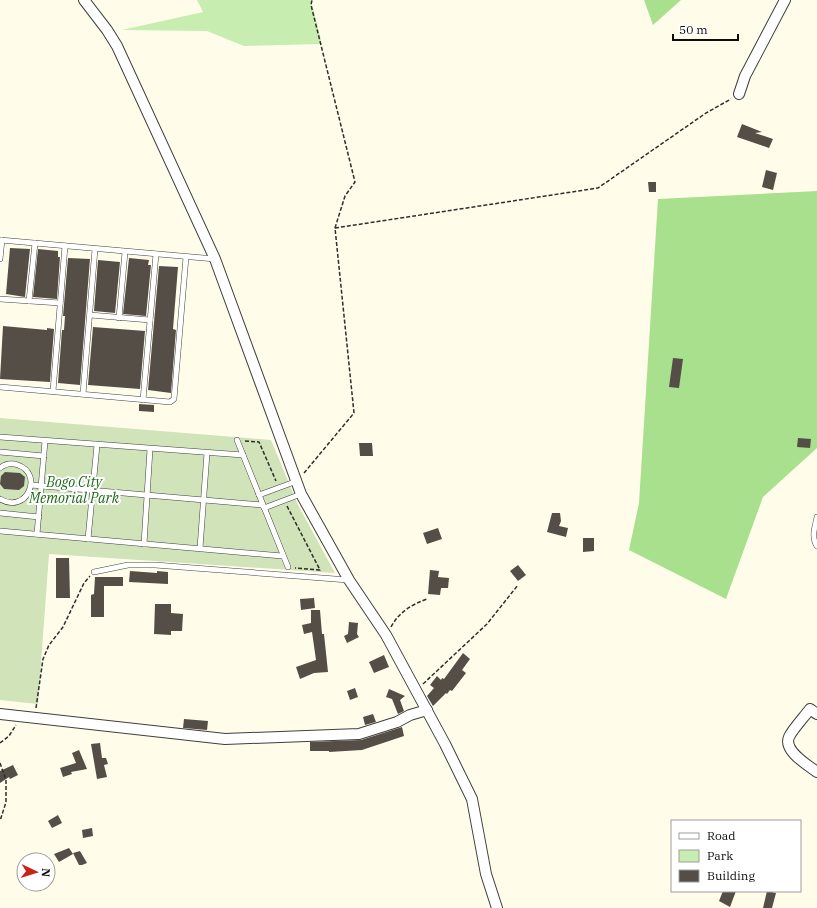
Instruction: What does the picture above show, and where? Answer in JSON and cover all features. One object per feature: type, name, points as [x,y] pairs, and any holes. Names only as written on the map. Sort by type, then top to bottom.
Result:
[{"type":"street","points":[[84,0],[107,30],[117,46],[215,260],[302,494],[349,580],[386,635],[427,710],[472,799],[486,874],[497,908]]},
{"type":"street","points":[[739,94],[745,76],[785,0]]},
{"type":"street","points":[[817,714],[810,709],[789,737],[789,744],[792,753],[817,772]]},
{"type":"street","points":[[0,714],[225,739],[359,734],[427,710]]},
{"type":"lane","points":[[0,259],[1,240],[215,260]]},
{"type":"lane","points":[[29,301],[35,243]]},
{"type":"lane","points":[[53,391],[65,246]]},
{"type":"lane","points":[[83,394],[95,249]]},
{"type":"lane","points":[[119,318],[126,252]]},
{"type":"lane","points":[[143,400],[156,254]]},
{"type":"lane","points":[[0,387],[170,402],[174,399],[186,257]]},
{"type":"lane","points":[[0,299],[60,303]]},
{"type":"lane","points":[[90,315],[150,320]]},
{"type":"lane","points":[[0,437],[243,455]]},
{"type":"lane","points":[[237,440],[288,568]]},
{"type":"lane","points":[[37,534],[45,441]]},
{"type":"lane","points":[[88,539],[97,445]]},
{"type":"lane","points":[[144,544],[150,449]]},
{"type":"lane","points":[[0,452],[44,456]]},
{"type":"lane","points":[[200,548],[206,453]]},
{"type":"lane","points":[[0,468],[7,464],[19,465],[28,473],[31,484],[30,490],[22,500],[11,503],[0,499]]},
{"type":"lane","points":[[259,495],[297,481]]},
{"type":"lane","points":[[31,484],[263,507],[302,494]]},
{"type":"lane","points":[[0,513],[39,517]]},
{"type":"lane","points":[[817,517],[813,533],[815,544],[817,546]]},
{"type":"lane","points":[[0,531],[282,556]]},
{"type":"lane","points":[[94,572],[128,565],[155,565],[349,580]]},
{"type":"path","points":[[297,481],[354,413],[335,228],[345,196],[355,182],[311,5],[312,0]]},
{"type":"path","points":[[335,228],[598,188],[706,113],[739,94]]},
{"type":"path","points":[[237,440],[259,442],[279,488]]},
{"type":"path","points":[[284,500],[320,570],[288,568]]},
{"type":"path","points":[[0,743],[9,736],[18,721],[25,716],[33,715],[37,706],[43,659],[49,645],[63,627],[84,583],[94,572]]},
{"type":"path","points":[[415,690],[431,678],[487,624],[518,585]]},
{"type":"path","points":[[386,635],[396,617],[412,604],[427,599]]},
{"type":"path","points":[[0,762],[6,780],[6,802],[0,821]]},
{"type":"green space","points":[[197,0],[311,0],[322,44],[244,46],[207,31],[122,30],[203,12]]},
{"type":"green space","points":[[644,0],[681,0],[653,25]]},
{"type":"green space","points":[[817,191],[817,448],[763,497],[726,599],[629,550],[639,503],[658,199]]},
{"type":"green space","name":"Bogo City Memorial Park","points":[[0,418],[271,440],[298,505],[335,573],[49,554],[38,704],[0,700]]},
{"type":"building","points":[[742,124],[762,132],[755,133],[773,139],[769,148],[737,137]]},
{"type":"building","points":[[766,170],[777,173],[773,190],[762,187]]},
{"type":"building","points":[[648,182],[656,182],[656,192],[649,192]]},
{"type":"building","points":[[10,248],[30,249],[25,297],[6,294]]},
{"type":"building","points":[[38,249],[58,251],[58,257],[60,257],[57,299],[33,297]]},
{"type":"building","points":[[68,258],[90,259],[80,385],[58,383],[62,330],[64,330],[65,316],[63,316]]},
{"type":"building","points":[[129,258],[149,260],[148,265],[151,265],[146,316],[123,314]]},
{"type":"building","points":[[98,260],[120,262],[115,313],[94,311]]},
{"type":"building","points":[[159,266],[178,267],[173,329],[176,330],[171,393],[148,390]]},
{"type":"building","points":[[3,326],[47,330],[47,328],[54,329],[50,382],[0,379]]},
{"type":"building","points":[[93,327],[145,331],[140,389],[88,385]]},
{"type":"building","points":[[673,358],[683,359],[679,388],[669,387]]},
{"type":"building","points":[[139,404],[154,405],[154,412],[139,411]]},
{"type":"building","points":[[798,438],[811,439],[810,448],[797,447]]},
{"type":"building","points":[[359,443],[372,443],[373,456],[360,456]]},
{"type":"building","points":[[5,472],[20,473],[25,477],[24,486],[19,490],[4,489],[0,484],[1,476]]},
{"type":"building","points":[[552,513],[560,513],[561,521],[559,526],[568,528],[566,537],[547,532]]},
{"type":"building","points":[[438,528],[442,539],[427,544],[423,533]]},
{"type":"building","points":[[583,538],[594,538],[594,551],[583,552]]},
{"type":"building","points":[[56,558],[69,558],[70,598],[56,598]]},
{"type":"building","points":[[518,565],[526,575],[518,581],[510,571]]},
{"type":"building","points":[[430,570],[439,571],[438,577],[449,578],[448,588],[441,588],[440,595],[428,594]]},
{"type":"building","points":[[130,571],[157,573],[157,571],[168,572],[168,584],[129,582]]},
{"type":"building","points":[[95,577],[123,577],[123,586],[104,586],[104,617],[91,617],[91,595],[94,594]]},
{"type":"building","points":[[314,598],[315,608],[301,610],[300,599]]},
{"type":"building","points":[[155,604],[171,604],[171,613],[183,614],[182,631],[171,631],[171,635],[154,634]]},
{"type":"building","points":[[311,610],[320,610],[328,672],[314,673],[300,679],[296,667],[316,660],[312,632],[304,634],[302,625],[311,623]]},
{"type":"building","points":[[349,622],[358,623],[357,634],[359,637],[347,643],[344,636],[348,634]]},
{"type":"building","points":[[463,653],[470,659],[462,670],[466,673],[452,691],[450,690],[447,694],[446,693],[433,706],[427,696],[434,688],[430,685],[437,676],[441,680],[442,678],[444,679]]},
{"type":"building","points":[[384,655],[389,667],[374,673],[369,662]]},
{"type":"building","points":[[355,688],[358,697],[350,700],[347,691]]},
{"type":"building","points":[[389,689],[405,696],[400,700],[404,711],[398,714],[392,699],[386,697]]},
{"type":"building","points":[[373,714],[376,722],[365,725],[363,717]]},
{"type":"building","points":[[184,719],[208,721],[207,730],[183,728]]},
{"type":"building","points":[[402,727],[404,736],[362,750],[329,752],[310,751],[310,742],[361,740]]},
{"type":"building","points":[[100,743],[102,758],[106,758],[108,764],[104,765],[107,777],[97,779],[91,744]]},
{"type":"building","points":[[79,750],[87,769],[71,772],[72,774],[63,777],[60,768],[76,763],[72,753]]},
{"type":"building","points":[[13,765],[18,775],[10,779],[9,777],[0,783],[0,771]]},
{"type":"building","points":[[58,815],[62,823],[52,828],[48,821]]},
{"type":"building","points":[[92,828],[93,836],[83,838],[82,830]]},
{"type":"building","points":[[69,848],[73,854],[59,862],[56,857],[56,853]]},
{"type":"building","points":[[80,851],[87,863],[82,865],[79,865],[73,853]]},
{"type":"building","points":[[723,892],[736,892],[730,907],[719,901]]},
{"type":"building","points":[[767,892],[776,893],[772,908],[763,908]]}]
